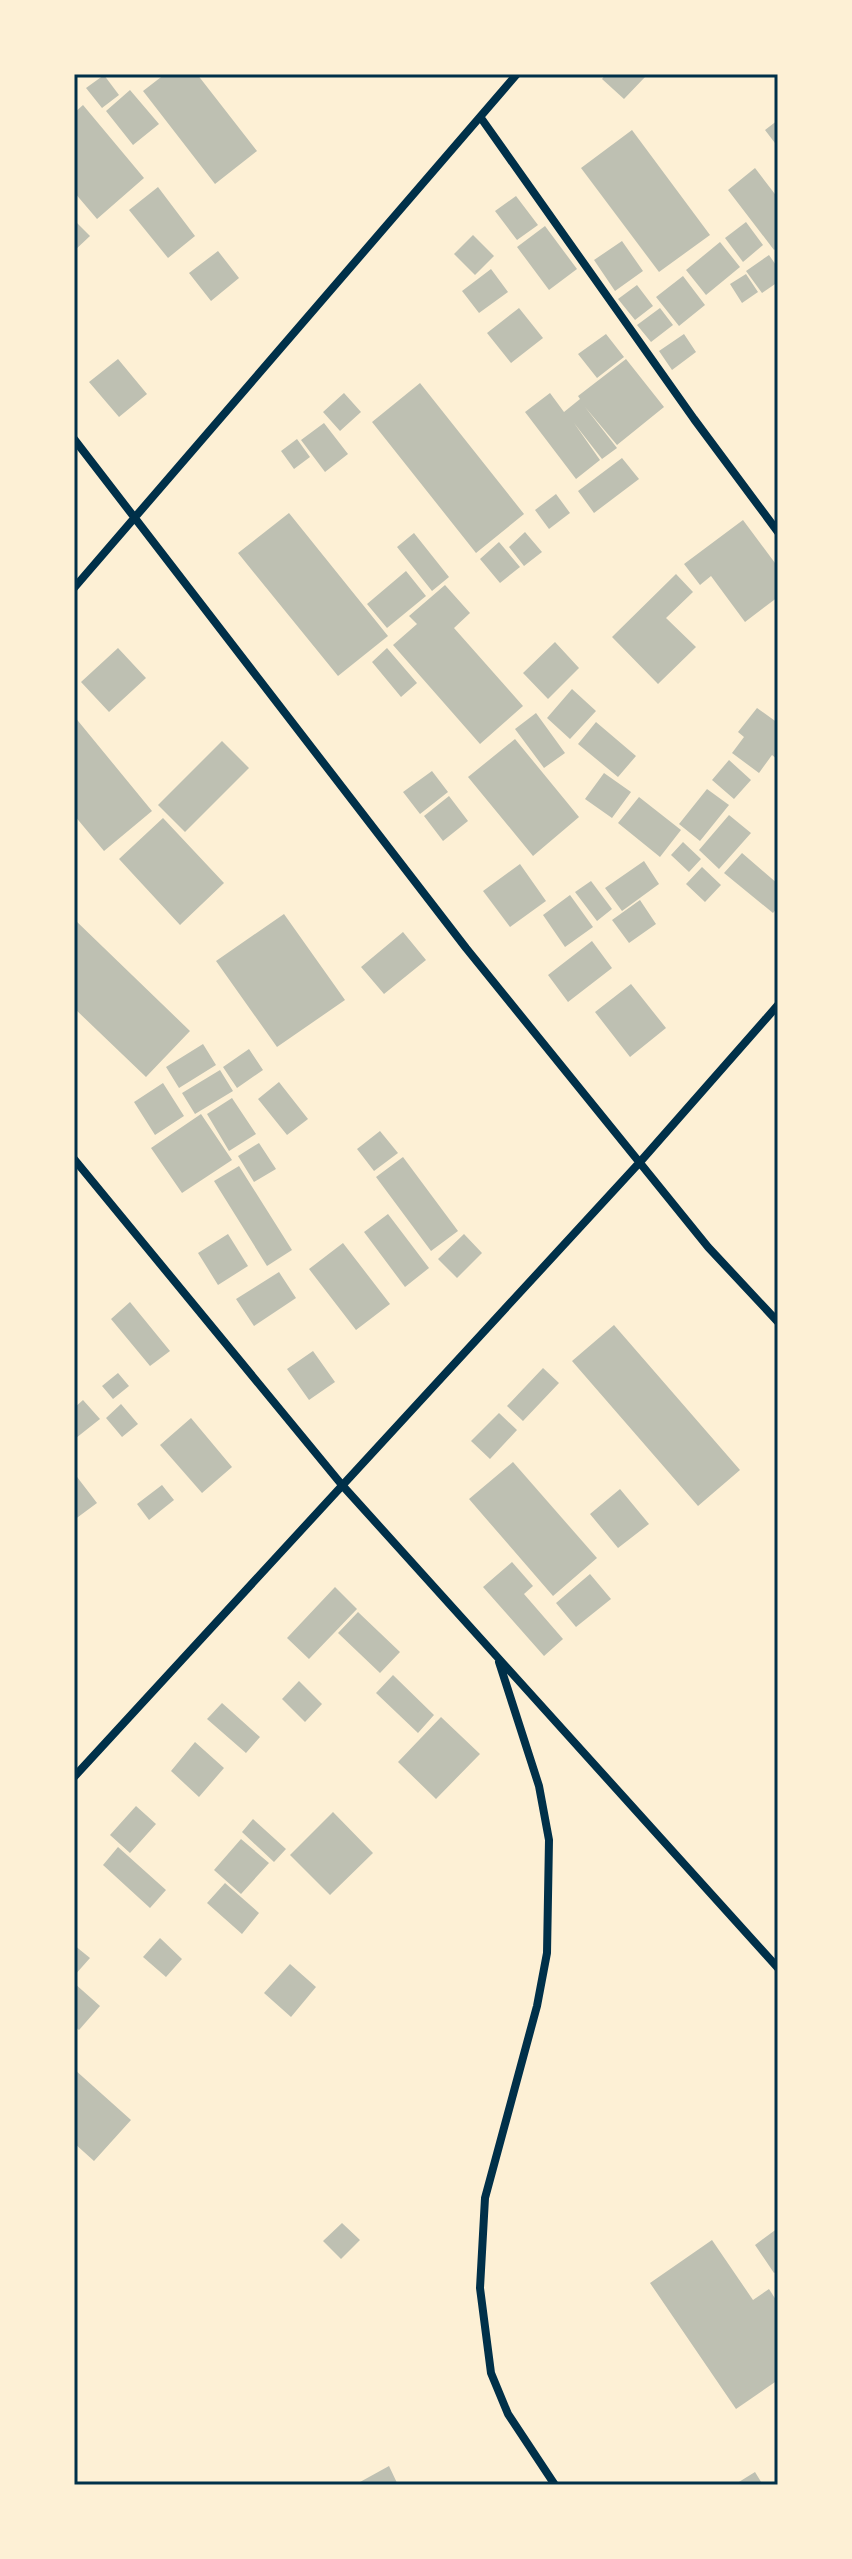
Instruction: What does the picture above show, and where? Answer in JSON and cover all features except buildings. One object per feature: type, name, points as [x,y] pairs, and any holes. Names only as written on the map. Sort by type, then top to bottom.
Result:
[{"type":"street","points":[[74,588],[517,74]]},
{"type":"street","points":[[481,118],[778,532]]},
{"type":"street","points":[[74,439],[466,948],[708,1247],[778,1322]]},
{"type":"street","points":[[74,1777],[640,1162],[778,1005]]},
{"type":"street","points":[[74,1159],[342,1485],[778,1968]]},
{"type":"street","points":[[497,1658],[539,1786],[549,1840],[547,1953],[537,2006],[485,2198],[480,2288],[491,2373],[508,2414],[555,2485]]}]
